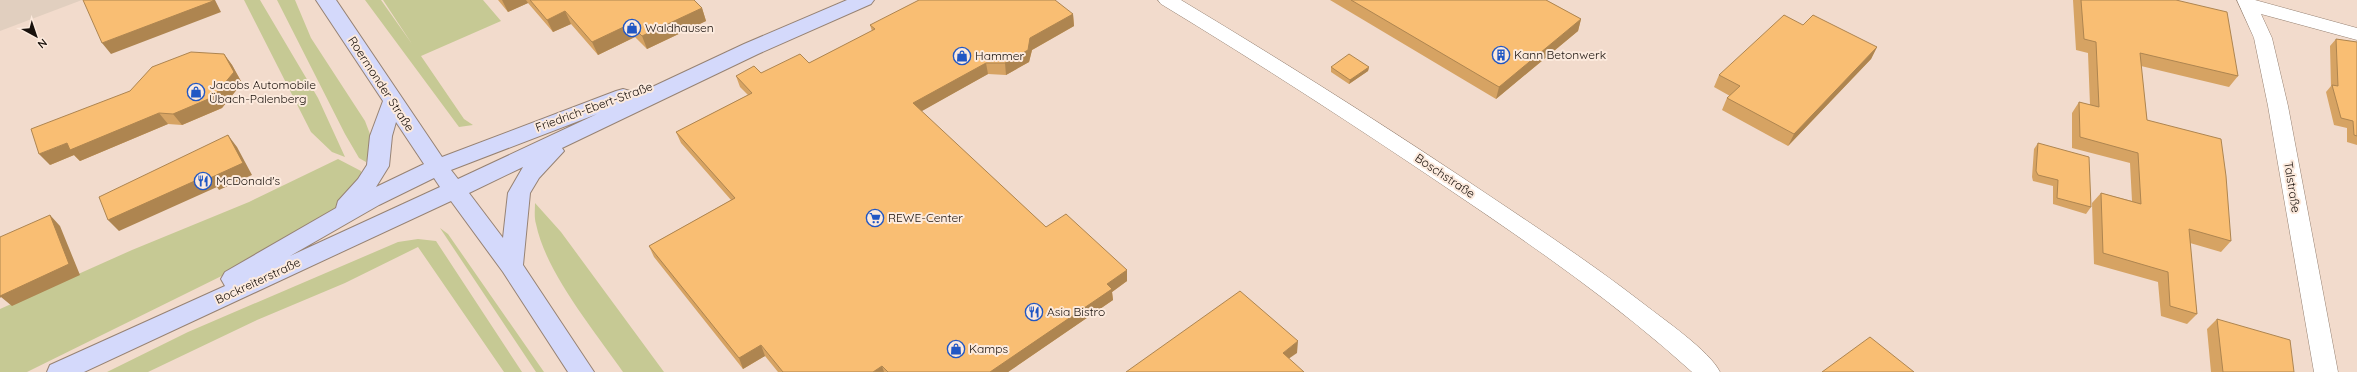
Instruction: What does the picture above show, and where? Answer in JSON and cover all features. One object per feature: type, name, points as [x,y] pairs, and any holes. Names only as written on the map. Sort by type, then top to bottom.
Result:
[{"type":"main road","name":"Roermonder Straße","points":[[326,0],[453,191],[511,266],[582,372]]},
{"type":"main road","name":"Friedrich-Ebert-Straße","points":[[453,191],[751,49],[864,0]]},
{"type":"main road","name":"Friedrich-Ebert-Straße","points":[[437,167],[492,145],[751,49]]},
{"type":"main road","points":[[329,222],[351,203],[378,166],[381,136],[393,101]]},
{"type":"main road","points":[[511,266],[516,212],[522,186],[531,172],[573,134]]},
{"type":"main road","name":"Bockreiterstraße","points":[[61,371],[114,338],[226,283],[329,222],[391,189],[437,167]]},
{"type":"main road","name":"Bockreiterstraße","points":[[61,371],[453,191]]},
{"type":"street","name":"Boschstraße","points":[[1167,0],[1321,95],[1559,252],[1666,335],[1708,372]]},
{"type":"street","name":"Talstraße","points":[[2247,2],[2357,34]]},
{"type":"street","name":"Talstraße","points":[[2247,2],[2263,38],[2278,106],[2326,372]]},
{"type":"shaded area","points":[[0,0],[82,0],[0,31]]},
{"type":"green space","points":[[244,0],[260,0],[318,98],[345,157],[332,152],[311,132]]},
{"type":"green space","points":[[277,0],[295,0],[311,38],[365,121],[373,142],[366,162],[359,158],[345,134]]},
{"type":"green space","points":[[365,0],[381,0],[412,44],[383,0],[483,0],[501,21],[421,56],[464,119],[473,125],[459,127]]},
{"type":"green space","points":[[338,159],[361,171],[361,183],[342,206],[258,258],[27,372],[0,372],[0,309],[132,250],[249,202]]},
{"type":"green space","points":[[535,203],[561,232],[664,372],[623,372],[572,301],[550,262],[541,243],[536,224]]},
{"type":"green space","points":[[440,228],[448,234],[544,372],[536,372]]},
{"type":"green space","points":[[418,239],[436,241],[522,372],[504,372],[418,247],[345,283],[257,320],[148,372],[107,372],[188,332],[398,242]]},
{"type":"building","points":[[83,0],[213,0],[213,1],[102,43]]},
{"type":"building","name":"Waldhausen","points":[[530,0],[694,0],[702,8],[642,36],[630,24],[592,42],[565,11],[547,20]]},
{"type":"building","name":"REWE-Center","points":[[919,0],[1055,0],[1073,14],[1030,38],[1028,50],[1005,63],[986,63],[913,103],[1046,227],[1066,214],[1127,270],[1107,284],[1112,289],[990,372],[888,372],[882,366],[873,372],[783,372],[761,345],[739,358],[649,246],[735,198],[676,132],[752,93],[736,76],[754,66],[761,73],[800,54],[809,63],[875,29],[870,25]]},
{"type":"building","name":"Kann Betonwerk","points":[[1351,0],[1546,0],[1581,19],[1499,87]]},
{"type":"building","points":[[2081,0],[2176,0],[2227,12],[2238,76],[2140,53],[2147,120],[2221,139],[2226,176],[2231,241],[2189,229],[2197,314],[2170,306],[2168,272],[2103,253],[2101,193],[2141,204],[2138,153],[2080,137],[2079,102],[2099,107],[2096,42],[2084,39]]},
{"type":"building","points":[[1784,15],[1803,25],[1813,15],[1877,47],[1794,134],[1727,98],[1740,86],[1719,75]]},
{"type":"building","points":[[2336,39],[2357,42],[2357,136],[2354,135],[2353,121],[2341,118],[2332,85],[2338,86]]},
{"type":"building","points":[[191,52],[224,54],[234,72],[213,97],[173,114],[159,113],[70,150],[67,143],[39,154],[31,129],[130,91],[152,67]]},
{"type":"building","points":[[1349,54],[1369,67],[1350,80],[1331,67]]},
{"type":"building","points":[[228,135],[243,163],[210,178],[208,175],[108,220],[99,197]]},
{"type":"building","points":[[2038,143],[2089,157],[2091,207],[2057,198],[2058,180],[2038,175],[2036,171]]},
{"type":"building","points":[[50,215],[69,264],[0,296],[0,237]]},
{"type":"building","points":[[1240,291],[1298,341],[1283,353],[1304,372],[1126,372]]},
{"type":"building","points":[[2217,319],[2290,340],[2294,372],[2223,372]]},
{"type":"building","points":[[1870,337],[1914,372],[1822,372]]},
{"type":"place","name":"Waldhausen","points":[[632,28]]},
{"type":"place","name":"Kann Betonwerk","points":[[1501,55]]},
{"type":"place","name":"Hammer","points":[[962,56]]},
{"type":"place","name":"Jacobs Automobile Übach-Palenberg","points":[[196,92]]},
{"type":"place","name":"McDonald's","points":[[203,181]]},
{"type":"place","name":"REWE-Center","points":[[875,218]]},
{"type":"place","name":"Asia Bistro","points":[[1034,312]]},
{"type":"place","name":"Kamps","points":[[956,349]]}]
